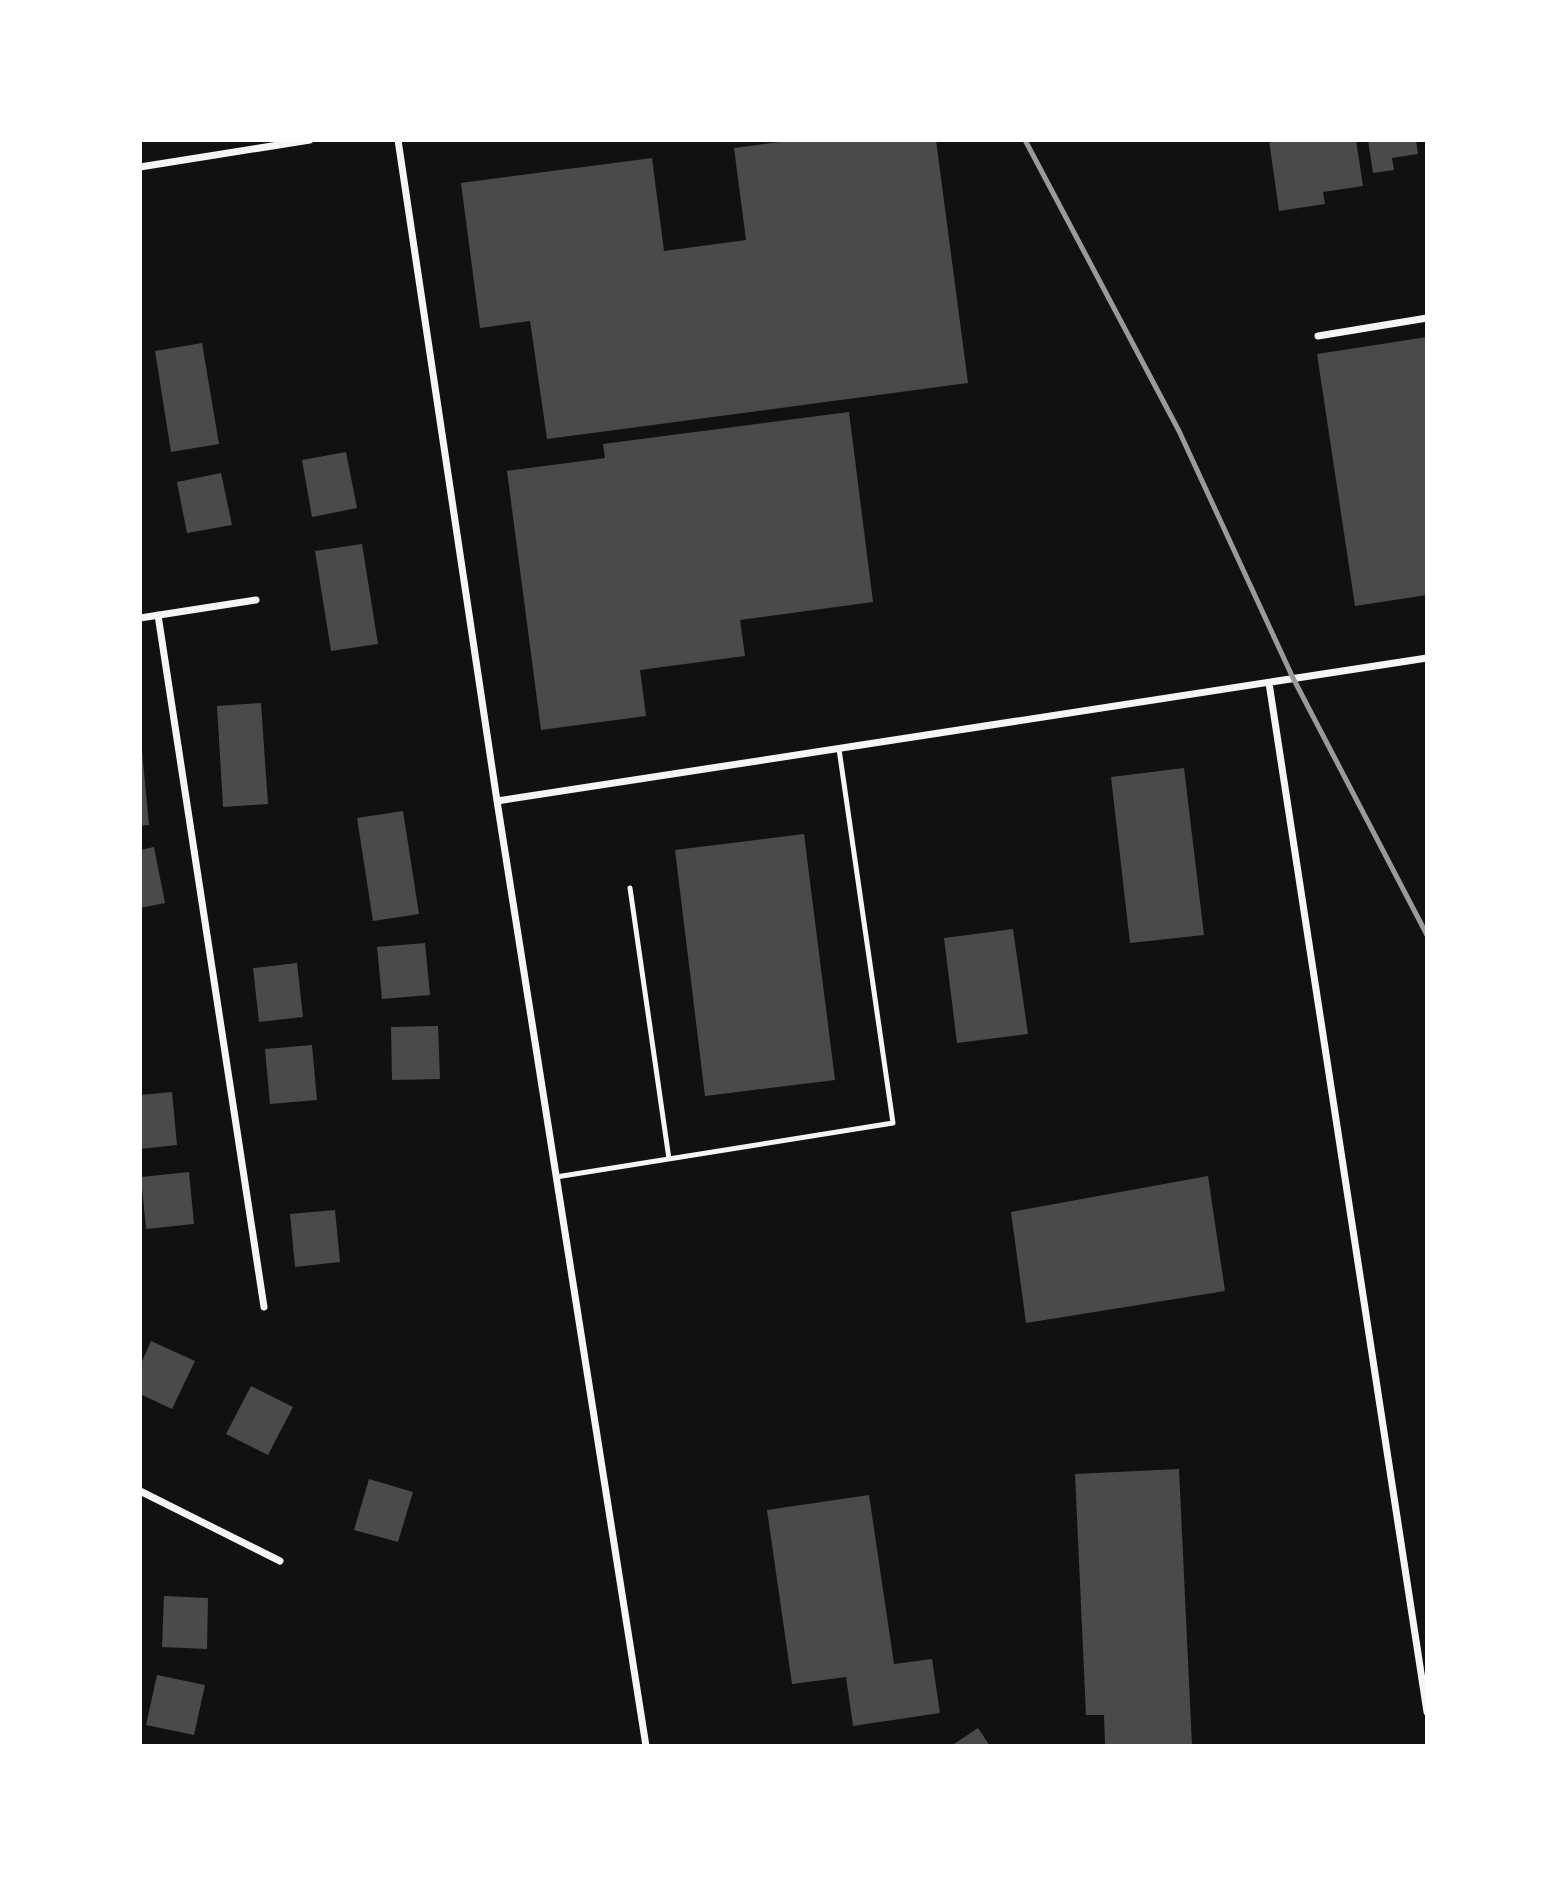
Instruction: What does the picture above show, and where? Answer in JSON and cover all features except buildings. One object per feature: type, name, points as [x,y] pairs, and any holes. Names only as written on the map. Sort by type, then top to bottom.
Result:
[{"type":"street","points":[[140,167],[310,140]]},
{"type":"street","points":[[398,140],[497,801],[646,1746]]},
{"type":"street","points":[[1318,336],[1427,318]]},
{"type":"street","points":[[140,618],[256,600]]},
{"type":"street","points":[[158,615],[264,1307]]},
{"type":"street","points":[[497,801],[1427,658]]},
{"type":"street","points":[[1269,683],[1427,1712]]},
{"type":"street","points":[[140,1491],[280,1561]]},
{"type":"lane","points":[[556,1177],[893,1123],[839,749]]},
{"type":"lane","points":[[630,888],[669,1159]]},
{"type":"railway","points":[[1025,140],[1179,431],[1293,678],[1427,935]]}]
